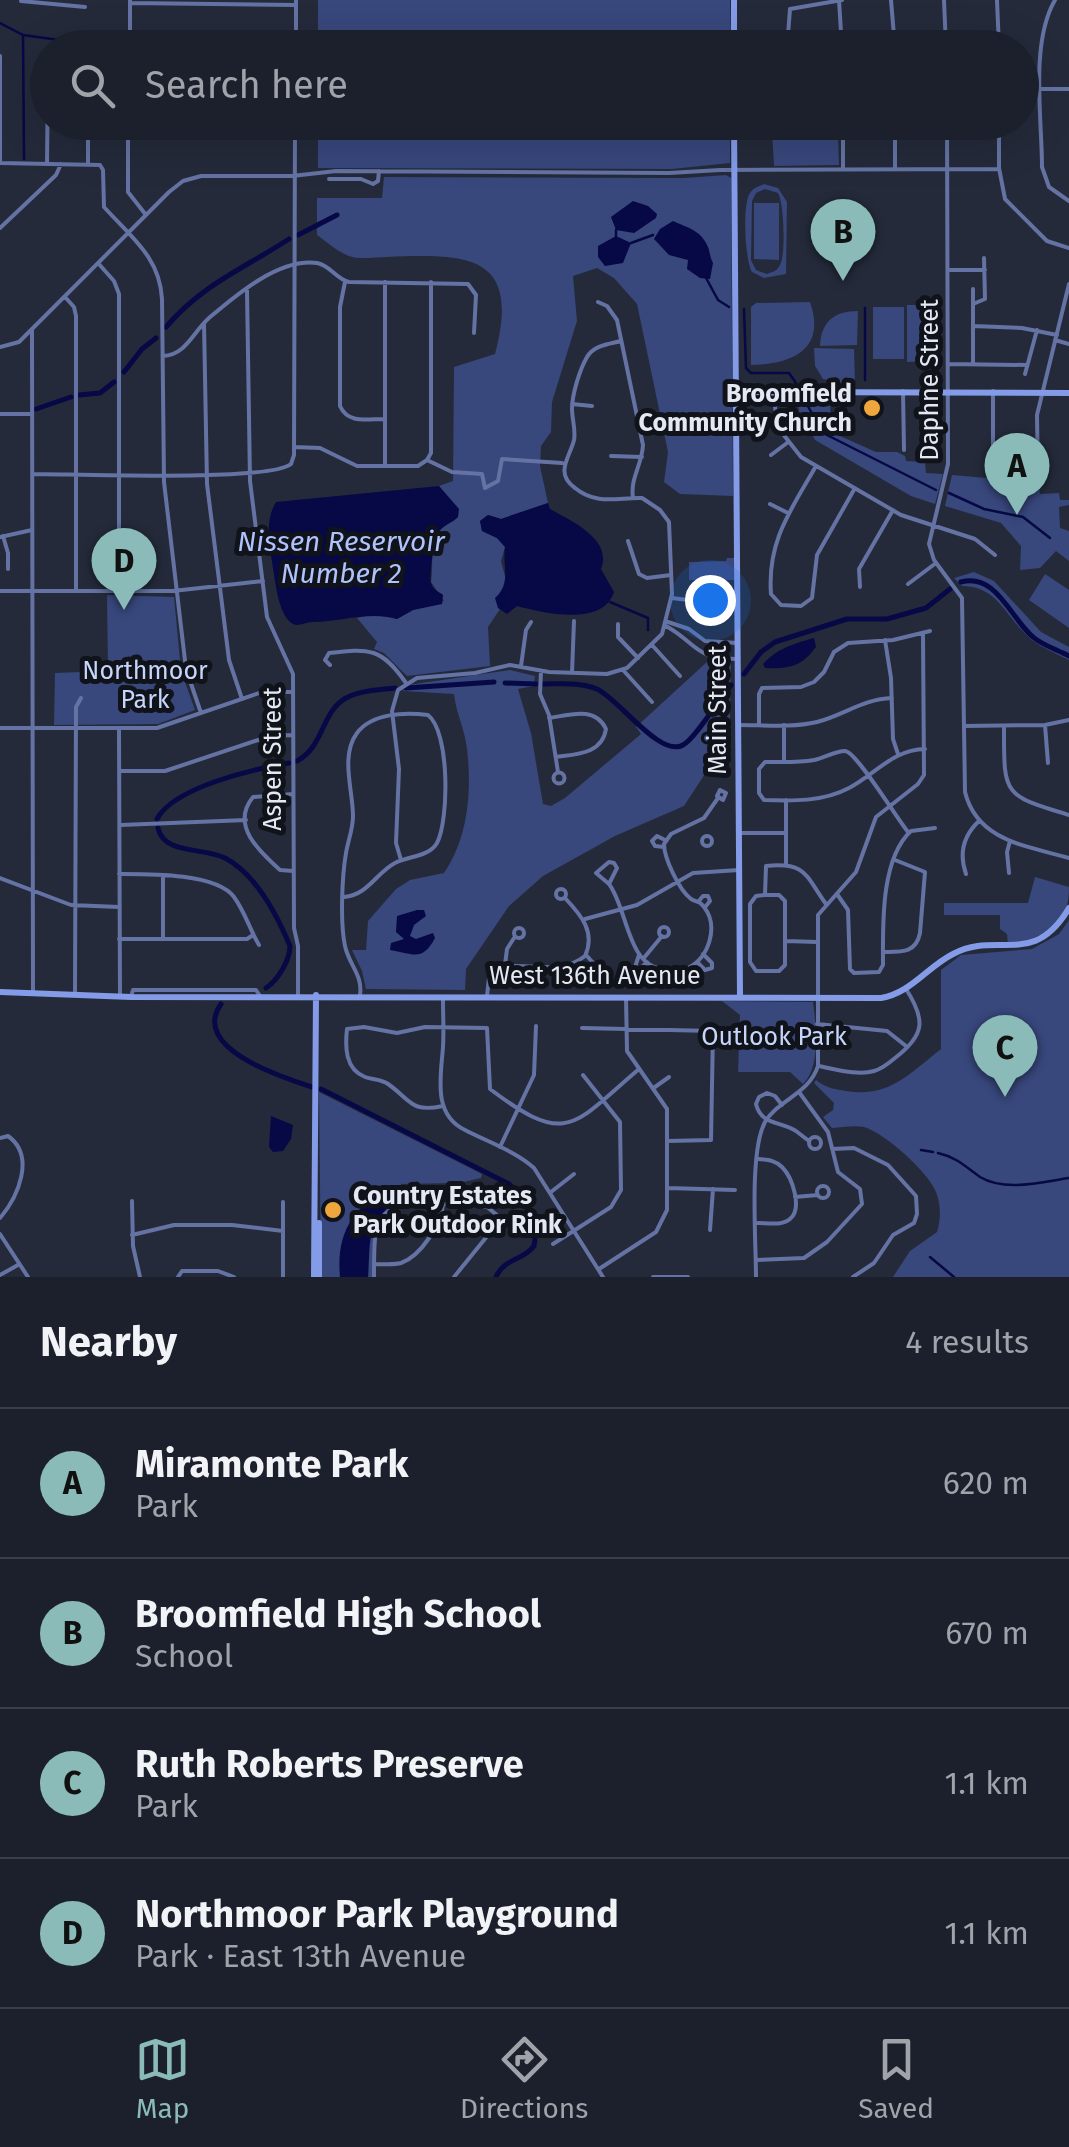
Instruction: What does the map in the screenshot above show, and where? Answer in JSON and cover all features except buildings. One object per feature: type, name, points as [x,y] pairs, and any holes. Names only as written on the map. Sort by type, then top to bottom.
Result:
[{"type":"main road","points":[[734,0],[734,30]]},
{"type":"main road","name":"Main Street","points":[[734,140],[740,997]]},
{"type":"main road","points":[[736,392],[1069,393]]},
{"type":"main road","name":"West 136th Avenue","points":[[0,992],[131,997],[360,992],[442,996],[881,998],[906,989],[963,949],[1035,941],[1053,930],[1069,908]]},
{"type":"main road","points":[[316,995],[317,1277]]},
{"type":"street","points":[[788,30],[790,9],[840,0],[841,30]]},
{"type":"street","points":[[891,0],[893,30]]},
{"type":"street","points":[[944,0],[945,30]]},
{"type":"street","points":[[996,0],[998,30]]},
{"type":"street","points":[[1056,0],[1042,34],[1042,172],[1052,190],[1069,201]]},
{"type":"street","points":[[21,1],[84,8]]},
{"type":"street","points":[[130,30],[130,2],[296,2],[296,30]]},
{"type":"street","points":[[0,56],[0,164],[98,164],[103,168],[104,207],[149,256],[160,279],[163,474],[186,668],[202,713]]},
{"type":"street","points":[[1042,89],[1069,89]]},
{"type":"street","points":[[47,140],[47,164]]},
{"type":"street","points":[[88,140],[88,164]]},
{"type":"street","points":[[128,140],[128,192],[146,215]]},
{"type":"street","points":[[32,474],[250,473],[287,468],[293,462],[295,140]]},
{"type":"street","points":[[842,170],[843,140]]},
{"type":"street","points":[[895,140],[895,170]]},
{"type":"street","name":"Daphne Street","points":[[947,140],[948,472],[929,544],[936,563],[962,598],[965,792],[979,821]]},
{"type":"street","points":[[999,140],[999,169],[1008,203],[1047,241],[1069,248]]},
{"type":"street","points":[[0,228],[56,175],[61,164]]},
{"type":"street","points":[[0,347],[13,345],[174,187],[194,177],[294,176],[327,171],[668,173],[999,169]]},
{"type":"street","points":[[330,179],[375,184],[379,171]]},
{"type":"street","points":[[973,304],[985,299],[984,258]]},
{"type":"street","points":[[98,263],[114,281],[119,294],[119,591]]},
{"type":"street","points":[[163,356],[180,352],[204,323],[247,290],[294,264],[324,264],[345,282],[460,282],[476,292],[474,333]]},
{"type":"street","points":[[948,270],[984,270]]},
{"type":"street","points":[[345,282],[340,307],[340,406],[352,418],[385,419]]},
{"type":"street","points":[[385,466],[386,282]]},
{"type":"street","points":[[294,448],[320,448],[356,466],[418,466],[428,460],[431,282]]},
{"type":"street","points":[[1038,481],[1037,420],[1069,284]]},
{"type":"street","points":[[972,364],[973,289]]},
{"type":"street","name":"Aspen Street","points":[[247,290],[250,473],[267,618],[291,667],[293,692],[298,996]]},
{"type":"street","points":[[65,296],[76,316],[76,591]]},
{"type":"street","points":[[598,302],[615,316],[643,445],[631,482],[632,498]]},
{"type":"street","points":[[204,323],[206,474],[228,660],[242,699]]},
{"type":"street","points":[[973,326],[1037,330],[1069,344]]},
{"type":"street","points":[[32,328],[33,993]]},
{"type":"street","points":[[1025,374],[1037,330]]},
{"type":"street","points":[[401,860],[396,843],[400,769],[392,716],[394,696],[406,682],[420,677],[521,666],[540,671],[611,674],[624,670],[638,658],[667,624],[672,598],[670,528],[666,516],[646,500],[610,501],[578,491],[566,479],[564,464],[574,438],[572,404],[588,355],[600,346],[622,342]]},
{"type":"street","points":[[948,364],[1027,365]]},
{"type":"street","points":[[903,391],[904,450]]},
{"type":"street","points":[[993,391],[993,477]]},
{"type":"street","points":[[772,392],[776,420],[787,443],[816,466],[893,510],[975,539],[995,555]]},
{"type":"street","points":[[572,404],[592,406]]},
{"type":"street","points":[[0,414],[32,414]]},
{"type":"street","points":[[771,455],[787,443]]},
{"type":"street","points":[[611,456],[642,457]]},
{"type":"street","points":[[428,460],[452,472],[482,474],[485,488],[498,481],[502,459],[564,464]]},
{"type":"street","points":[[816,466],[777,537],[771,559],[771,594],[778,603],[801,606],[812,598],[816,559],[855,488]]},
{"type":"street","points":[[770,504],[789,514]]},
{"type":"street","points":[[860,587],[860,570],[893,510]]},
{"type":"street","points":[[8,569],[8,553],[1,536],[32,530]]},
{"type":"street","points":[[628,542],[639,574],[651,578],[671,575]]},
{"type":"street","points":[[908,584],[936,563]]},
{"type":"street","points":[[0,591],[177,591],[263,582]]},
{"type":"street","points":[[672,598],[696,601]]},
{"type":"street","points":[[772,612],[778,603]]},
{"type":"street","points":[[521,666],[526,630],[531,622]]},
{"type":"street","points":[[572,673],[574,622]]},
{"type":"street","points":[[618,624],[618,637],[638,658]]},
{"type":"street","points":[[667,624],[686,628],[705,641],[738,644]]},
{"type":"street","points":[[667,624],[699,653],[738,659]]},
{"type":"street","points":[[759,725],[762,688],[809,685],[822,676],[834,652],[844,645],[930,631]]},
{"type":"street","points":[[756,1277],[753,1187],[760,1136],[767,1120],[812,1080],[818,1066],[818,915],[858,867],[872,822],[920,782],[925,771],[923,634]]},
{"type":"street","points":[[884,640],[892,698],[892,739],[899,756]]},
{"type":"street","points":[[652,645],[680,676]]},
{"type":"street","points":[[344,651],[366,650],[382,656],[406,682]]},
{"type":"street","points":[[624,670],[652,702]]},
{"type":"street","points":[[540,671],[540,694],[550,718],[558,772]]},
{"type":"street","points":[[0,728],[160,727],[262,692],[293,692]]},
{"type":"street","points":[[75,994],[76,706],[81,698]]},
{"type":"street","points":[[738,724],[817,722],[864,701],[892,698]]},
{"type":"street","points":[[550,718],[588,714],[602,720],[606,729],[603,740],[592,750],[556,757]]},
{"type":"street","points":[[344,897],[364,892],[383,871],[401,860],[428,852],[436,843],[442,824],[444,750],[436,724],[429,716],[392,716],[367,723],[350,745],[353,820],[346,854],[344,897],[344,938],[360,992]]},
{"type":"street","points":[[964,726],[1045,725],[1069,720]]},
{"type":"street","points":[[784,724],[784,762]]},
{"type":"street","points":[[1045,725],[1048,763]]},
{"type":"street","points":[[1004,726],[1004,771],[1009,787],[1026,802],[1069,815]]},
{"type":"street","points":[[119,728],[120,996]]},
{"type":"street","points":[[119,771],[164,771],[268,736],[293,735]]},
{"type":"street","points":[[908,832],[888,806],[869,775],[856,756],[848,752],[811,761],[761,764],[759,793],[765,800],[831,796],[869,775],[899,756],[925,749]]},
{"type":"street","points":[[293,794],[256,795],[247,804],[246,820],[249,839],[278,868],[294,871]]},
{"type":"street","points":[[609,884],[616,868],[612,862],[596,873],[609,884],[623,908],[632,945],[643,959],[657,969],[680,970],[696,962],[710,938],[710,920],[704,907],[689,897],[678,879],[664,844],[671,834],[708,814],[718,798]]},
{"type":"street","points":[[786,800],[786,865]]},
{"type":"street","points":[[120,825],[246,820]]},
{"type":"street","points":[[966,874],[964,842],[967,832],[979,821],[1010,841],[1069,858]]},
{"type":"street","points":[[694,824],[703,837]]},
{"type":"street","points":[[908,832],[935,828]]},
{"type":"street","points":[[837,894],[848,910],[851,971],[881,971],[883,900],[908,832]]},
{"type":"street","points":[[739,833],[786,833]]},
{"type":"street","points":[[1010,841],[1010,873]]},
{"type":"street","points":[[883,952],[910,950],[920,938],[925,872],[895,860]]},
{"type":"street","points":[[765,895],[765,868],[786,865],[804,871],[826,904]]},
{"type":"street","points":[[584,920],[646,901],[678,879],[706,870],[739,870]]},
{"type":"street","points":[[120,874],[163,875],[226,889],[254,929],[259,945]]},
{"type":"street","points":[[163,875],[163,939]]},
{"type":"street","points":[[0,878],[76,906],[120,907]]},
{"type":"street","points":[[765,895],[784,899],[785,942],[782,970],[760,972],[752,967],[750,905],[756,896],[765,895]]},
{"type":"street","points":[[698,902],[702,896],[708,896],[709,903],[704,907]]},
{"type":"street","points":[[487,996],[491,974],[505,965],[532,969],[580,961],[586,955],[590,940],[584,920],[565,898]]},
{"type":"street","points":[[120,939],[247,939],[253,935]]},
{"type":"street","points":[[505,965],[506,949],[515,936]]},
{"type":"street","points":[[643,959],[662,936]]},
{"type":"street","points":[[785,942],[816,942]]},
{"type":"street","points":[[696,962],[710,970],[712,963],[703,954]]},
{"type":"street","points":[[580,961],[588,970],[594,969],[586,955]]},
{"type":"street","points":[[818,1066],[870,1072],[908,1048],[916,1038],[920,1020],[906,989]]},
{"type":"street","points":[[442,996],[439,1079],[443,1106],[457,1126],[531,1164],[604,1277]]},
{"type":"street","points":[[599,1269],[659,1230],[666,1215],[667,1109],[627,1051],[626,998]]},
{"type":"street","points":[[817,1024],[887,1031],[908,1048]]},
{"type":"street","points":[[500,1147],[534,1075],[536,1026]]},
{"type":"street","points":[[443,1106],[412,1106],[384,1082],[358,1072],[346,1054],[346,1029],[364,1027],[397,1033],[484,1027],[489,1032],[490,1089],[518,1109],[564,1126],[578,1121],[638,1070]]},
{"type":"street","points":[[582,1028],[714,1030],[712,1142],[668,1142]]},
{"type":"street","points":[[553,1244],[611,1207],[620,1194],[622,1128],[583,1075]]},
{"type":"street","points":[[655,1088],[668,1077]]},
{"type":"street","points":[[756,1260],[804,1258],[827,1242],[861,1206],[860,1189],[838,1172],[826,1129],[799,1092]]},
{"type":"street","points":[[782,1105],[771,1094],[759,1097],[756,1109],[767,1120],[794,1128],[810,1142]]},
{"type":"street","points":[[0,1138],[8,1136],[15,1140],[22,1177],[16,1196],[0,1218]]},
{"type":"street","points":[[832,1149],[854,1148],[885,1162],[913,1191],[918,1202],[914,1223],[894,1236],[874,1263],[853,1277]]},
{"type":"street","points":[[756,1223],[787,1221],[794,1213],[795,1197],[783,1168],[758,1159]]},
{"type":"street","points":[[551,1192],[574,1174]]},
{"type":"street","points":[[668,1188],[735,1190]]},
{"type":"street","points":[[710,1230],[713,1189]]},
{"type":"street","points":[[795,1197],[818,1195]]},
{"type":"street","points":[[132,1201],[132,1235],[140,1277]]},
{"type":"street","points":[[283,1202],[283,1277]]},
{"type":"street","points":[[374,1277],[376,1230],[387,1212],[408,1203],[482,1206],[495,1212],[499,1220],[496,1228],[454,1277]]},
{"type":"street","points":[[374,1264],[398,1264],[412,1256],[440,1222],[443,1204]]},
{"type":"street","points":[[132,1235],[174,1225],[283,1230]]},
{"type":"street","points":[[0,1234],[28,1277]]},
{"type":"street","points":[[0,1275],[18,1265]]},
{"type":"street","points":[[178,1277],[182,1271],[218,1272],[234,1277]]},
{"type":"street","points":[[653,1277],[688,1277]]},
{"type":"green space","points":[[318,0],[730,0],[731,30],[318,30]]},
{"type":"green space","points":[[318,140],[730,140],[730,163],[672,169],[318,168]]},
{"type":"green space","points":[[772,140],[838,140],[839,165],[774,166]]},
{"type":"green space","points":[[384,177],[731,178],[733,496],[680,494],[664,482],[668,452],[637,304],[614,278],[597,268],[573,276],[577,321],[552,402],[551,432],[541,446],[540,466],[548,503],[501,519],[488,515],[480,521],[482,531],[505,547],[501,561],[506,580],[500,609],[488,627],[490,666],[407,676],[384,653],[374,649],[377,642],[357,618],[373,614],[397,619],[444,601],[431,582],[435,538],[458,517],[458,509],[439,486],[453,481],[454,367],[495,354],[501,296],[494,278],[481,266],[463,260],[415,256],[363,258],[345,254],[317,235],[317,198],[382,198]]},
{"type":"green space","points":[[764,184],[778,188],[787,202],[786,274],[764,278],[752,272],[745,233],[750,193]],"holes":[[[765,189],[778,193],[783,217],[782,259],[779,267],[767,274],[756,270],[751,260],[752,201],[756,193]]]},
{"type":"green space","points":[[754,203],[779,203],[779,260],[754,259]]},
{"type":"green space","points":[[810,302],[813,332],[802,352],[779,362],[751,365],[751,307],[756,303]]},
{"type":"green space","points":[[907,305],[932,305],[933,361],[907,362]]},
{"type":"green space","points":[[873,307],[904,307],[904,359],[873,359]]},
{"type":"green space","points":[[858,311],[857,345],[820,346],[830,320]]},
{"type":"green space","points":[[814,348],[854,349],[855,385],[823,379],[815,366]]},
{"type":"green space","points":[[797,396],[830,396],[831,432],[876,452],[897,452],[906,461],[925,462],[926,473],[943,474],[935,504],[911,496],[815,440],[799,411]]},
{"type":"green space","points":[[952,475],[987,478],[995,489],[1015,489],[1016,494],[1028,494],[1034,486],[1039,487],[1040,494],[1059,493],[1060,500],[1069,500],[1069,505],[1059,507],[1060,528],[1069,531],[1069,561],[1056,551],[1040,568],[1020,570],[1021,546],[1001,523],[945,506]]},
{"type":"green space","points":[[734,558],[734,580],[689,580],[689,562]]},
{"type":"green space","points":[[974,572],[994,581],[1041,632],[1069,647],[1069,660],[1032,640],[985,591],[962,586],[954,578]]},
{"type":"green space","points":[[1045,574],[1069,590],[1069,628],[1029,600]]},
{"type":"green space","name":"Northmoor Park","points":[[107,595],[174,597],[181,671],[195,710],[158,724],[54,725],[55,673],[108,671]]},
{"type":"green space","points":[[708,661],[731,663],[729,754],[718,754],[684,806],[615,836],[543,876],[509,906],[466,969],[465,990],[366,989],[352,950],[366,950],[368,921],[396,889],[410,880],[444,873],[458,845],[466,814],[467,749],[454,694],[403,691],[408,685],[510,670],[535,676],[534,686],[518,689],[531,733],[543,804],[551,806],[641,734],[636,727]]},
{"type":"green space","points":[[1035,877],[1069,887],[1065,913],[1043,934],[1008,946],[1007,934],[1000,929],[1000,915],[944,915],[944,903],[1028,903]]},
{"type":"green space","points":[[1069,920],[1069,1277],[893,1277],[910,1251],[937,1232],[940,1212],[936,1192],[915,1164],[883,1137],[864,1127],[832,1128],[823,1117],[833,1110],[834,1103],[814,1083],[816,1080],[834,1089],[861,1092],[898,1082],[941,1049],[941,970],[961,955],[1032,949],[1059,934]]},
{"type":"green space","name":"Outlook Park","points":[[722,1001],[813,1002],[815,1057],[803,1084],[790,1072],[738,1072],[740,1015]]},
{"type":"green space","points":[[319,1092],[482,1174],[481,1178],[459,1183],[401,1184],[402,1203],[383,1215],[375,1233],[373,1277],[321,1277]]},
{"type":"water","points":[[633,201],[648,206],[657,214],[656,218],[634,233],[616,230],[611,217]]},
{"type":"water","points":[[673,221],[694,230],[705,241],[713,263],[710,279],[700,278],[687,269],[688,260],[669,255],[654,239],[660,229]]},
{"type":"water","points":[[616,236],[631,243],[623,263],[605,266],[598,257],[598,246]]},
{"type":"water","name":"Nissen Reservoir Number 2","points":[[439,486],[459,509],[458,517],[438,533],[434,550],[431,583],[443,595],[442,604],[413,610],[397,619],[376,616],[299,625],[291,622],[278,598],[270,547],[269,524],[276,502]]},
{"type":"water","points":[[548,503],[550,509],[596,540],[603,558],[601,569],[614,592],[608,603],[585,614],[556,614],[517,606],[507,614],[498,608],[495,598],[505,580],[505,547],[482,531],[480,521],[488,515],[501,519]]},
{"type":"water","points":[[814,638],[816,647],[800,663],[765,668],[763,664],[780,650]]},
{"type":"water","points":[[424,910],[426,916],[414,925],[410,936],[416,939],[433,933],[435,938],[430,946],[417,955],[390,950],[391,943],[404,939],[396,932],[397,916]]},
{"type":"water","points":[[271,1116],[293,1125],[291,1139],[283,1151],[273,1152],[269,1147]]},
{"type":"water","points":[[391,1185],[383,1196],[396,1192],[396,1201],[374,1226],[368,1277],[340,1277],[341,1247],[350,1223],[366,1203]]},
{"type":"waterway","points":[[0,23],[30,36]]},
{"type":"waterway","points":[[23,35],[24,159]]},
{"type":"waterway","points":[[298,235],[337,215]]},
{"type":"waterway","points":[[616,230],[616,236]]},
{"type":"waterway","points":[[631,243],[653,235]]},
{"type":"waterway","points":[[166,327],[209,288],[289,239]]},
{"type":"waterway","points":[[705,276],[718,300],[729,307]]},
{"type":"waterway","points":[[865,308],[865,380]]},
{"type":"waterway","points":[[744,309],[746,368],[751,373],[789,373],[796,383]]},
{"type":"waterway","points":[[124,372],[156,338]]},
{"type":"waterway","points":[[79,395],[100,393],[114,382]]},
{"type":"waterway","points":[[36,409],[71,397]]},
{"type":"waterway","points":[[805,401],[823,433],[936,490]]},
{"type":"waterway","points":[[949,493],[984,509],[1023,517],[1050,538]]},
{"type":"waterway","points":[[961,582],[973,581],[993,590],[1033,637],[1069,656]]},
{"type":"waterway","points":[[744,674],[761,652],[775,642],[847,619],[887,619],[926,608],[950,589]]},
{"type":"waterway","points":[[610,602],[648,618],[648,630]]},
{"type":"waterway","points":[[406,688],[494,682]]},
{"type":"waterway","points":[[505,683],[536,684]]},
{"type":"waterway","points":[[544,684],[578,684],[597,689],[652,736],[674,747],[694,735],[731,685]]},
{"type":"waterway","points":[[297,761],[313,747],[332,712],[346,698],[395,688]]},
{"type":"waterway","points":[[157,819],[166,808],[197,789],[289,763]]},
{"type":"waterway","points":[[158,828],[168,843],[216,855],[236,865],[264,896],[290,946],[282,969],[266,988]]},
{"type":"waterway","points":[[221,1004],[215,1020],[218,1034],[228,1047],[261,1068],[312,1087]]},
{"type":"waterway","points":[[321,1089],[515,1190],[533,1219],[534,1246],[504,1266],[496,1277]]},
{"type":"waterway","points":[[921,1150],[933,1152]]},
{"type":"waterway","points":[[938,1153],[990,1182],[1024,1185],[1069,1178]]},
{"type":"waterway","points":[[930,1257],[954,1277]]},
{"type":"place","name":"Broomfield High School","points":[[843,281]]},
{"type":"place","name":"Broomfield Community Church","points":[[872,408]]},
{"type":"place","name":"Miramonte Park","points":[[1017,515]]},
{"type":"place","name":"Northmoor Park Playground","points":[[124,610]]},
{"type":"place","name":"Ruth Roberts Preserve","points":[[1005,1097]]},
{"type":"place","name":"Country Estates Park Outdoor Rink","points":[[333,1210]]}]
